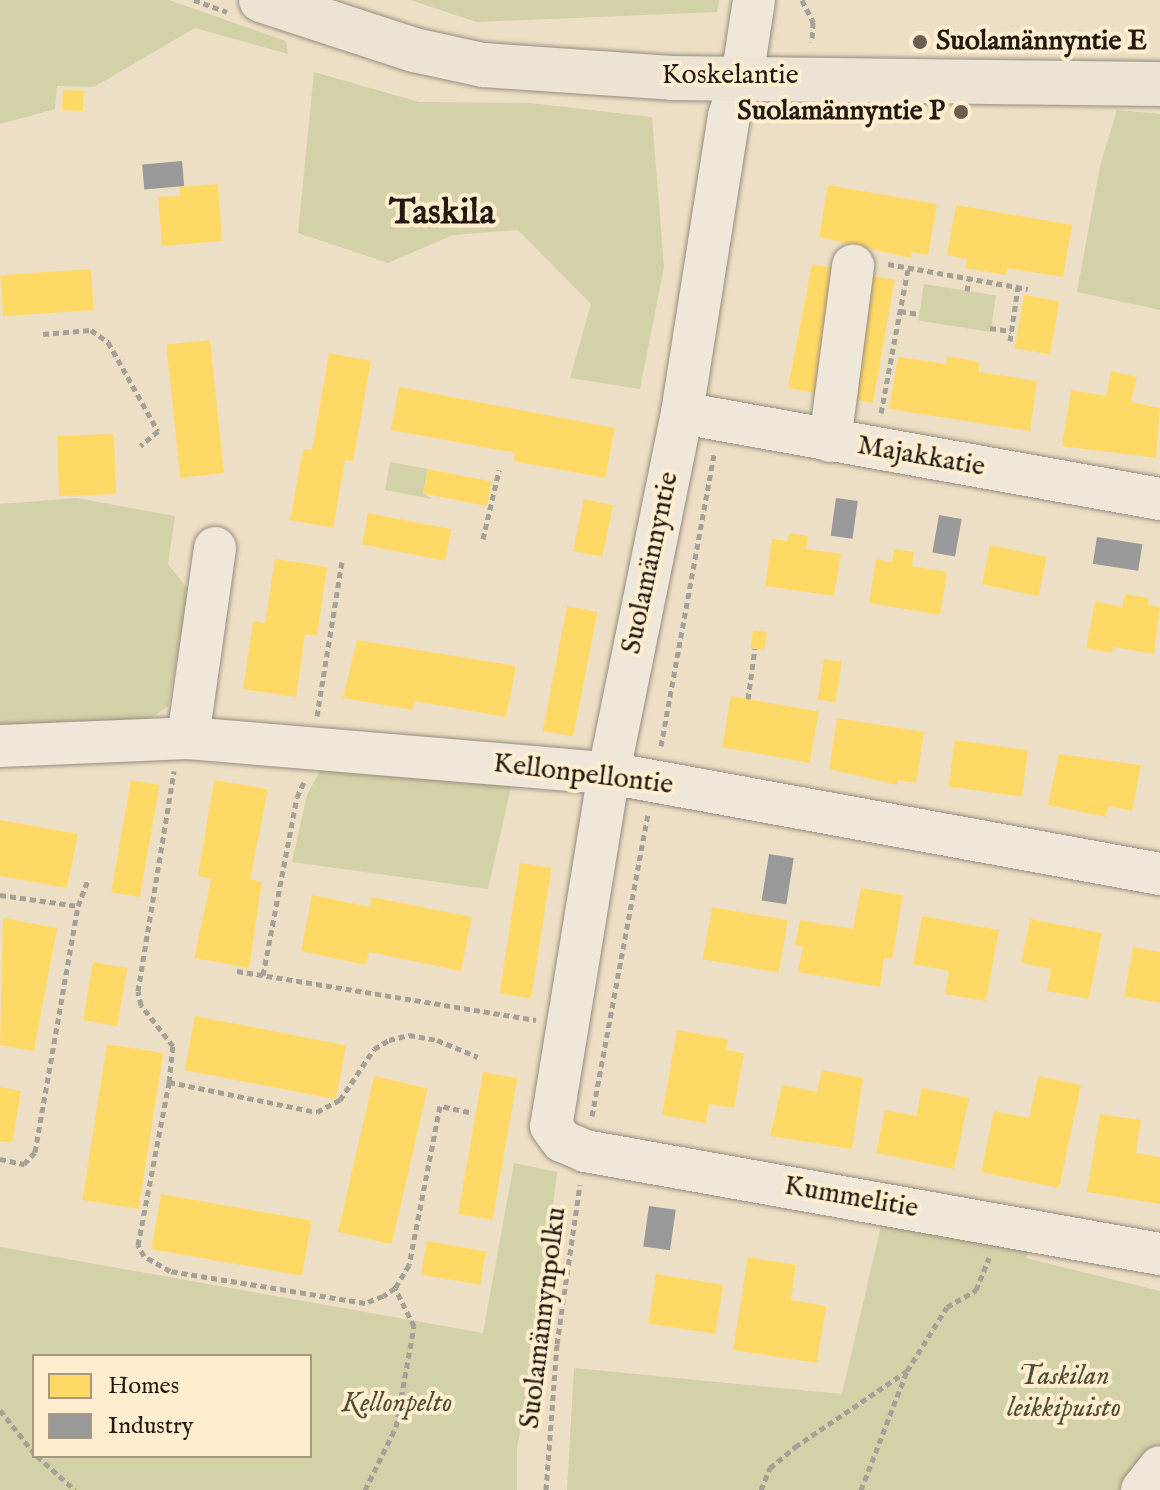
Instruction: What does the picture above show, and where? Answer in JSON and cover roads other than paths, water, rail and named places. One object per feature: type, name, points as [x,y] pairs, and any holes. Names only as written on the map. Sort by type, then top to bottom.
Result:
[{"type":"main road","name":"Koskelantie","points":[[261,0],[414,50],[483,65],[742,78],[1160,84]]},
{"type":"street","name":"Suolamännyntie","points":[[551,1126],[609,773],[701,417],[729,116],[742,78],[754,0]]},
{"type":"street","points":[[830,441],[868,264]]},
{"type":"street","name":"Majakkatie","points":[[701,417],[1160,499]]},
{"type":"street","points":[[184,738],[215,548]]},
{"type":"street","name":"Kellonpellontie","points":[[0,746],[184,738],[609,773],[1160,874]]},
{"type":"street","name":"Kummelitie","points":[[551,1126],[562,1141],[585,1151],[1160,1254]]},
{"type":"street","points":[[1142,1490],[1160,1467]]},
{"type":"place","name":"Suolamännyntie E","points":[[920,42]]},
{"type":"place","name":"Suolamännyntie P","points":[[961,112]]},
{"type":"district","name":"Taskila","points":[[442,214]]},
{"type":"park label","name":"Taskilan leikkipuisto","points":[[1064,1393]]},
{"type":"park label","name":"Kellonpelto","points":[[397,1404]]}]
